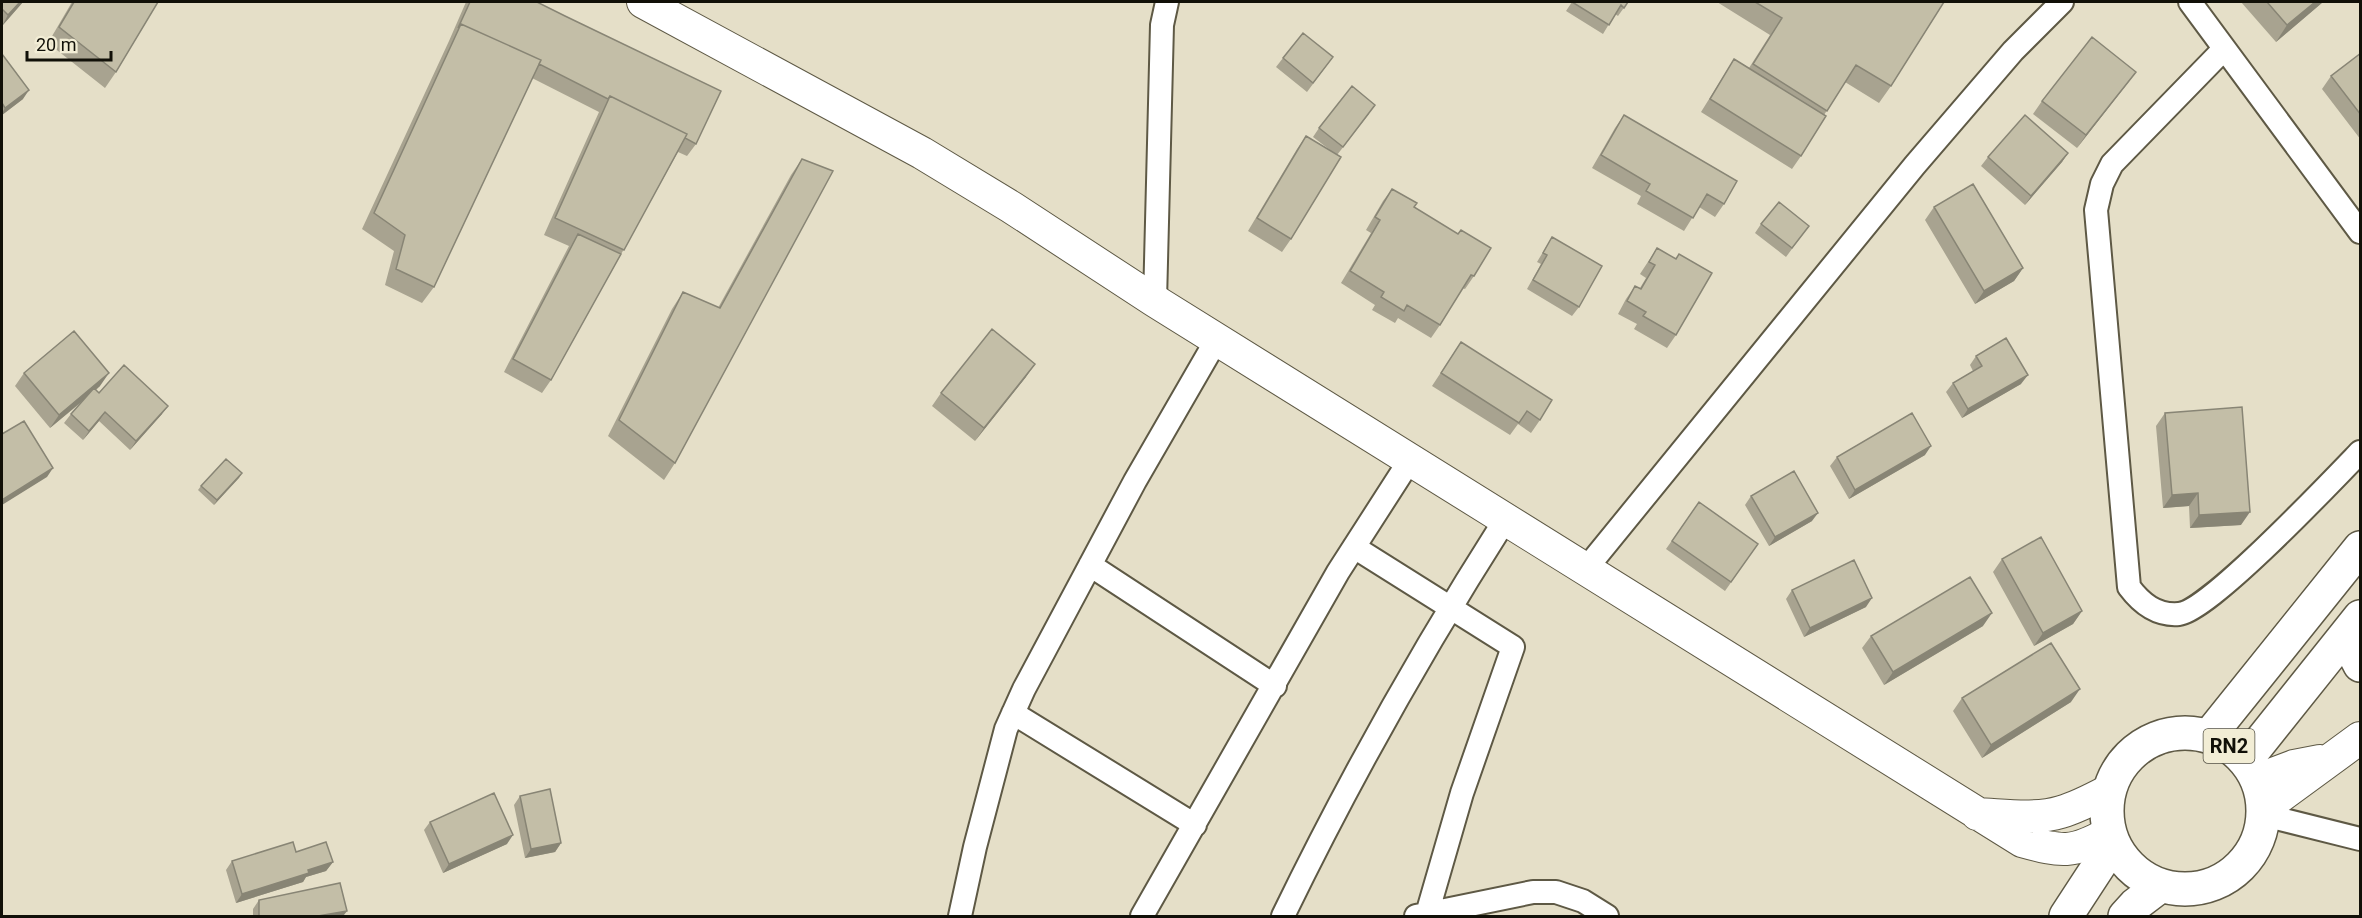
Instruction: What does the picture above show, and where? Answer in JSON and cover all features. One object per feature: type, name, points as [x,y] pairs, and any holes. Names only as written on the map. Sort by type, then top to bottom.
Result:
[{"type":"highway","name":"RN2","points":[[2209,736],[2361,548]]},
{"type":"highway","name":"RN2","points":[[2257,791],[2353,626]]},
{"type":"highway","points":[[2353,626],[2361,665]]},
{"type":"highway","name":"RN2","points":[[2177,732],[2209,736],[2229,746],[2257,791],[2259,839],[2247,860],[2230,876],[2208,887],[2184,890],[2160,886],[2141,877],[2124,862],[2111,839],[2106,812],[2108,791],[2122,762],[2147,742],[2177,732]]},
{"type":"highway","points":[[2066,916],[2111,839]]},
{"type":"highway","points":[[2125,916],[2135,905],[2160,886]]},
{"type":"main road","points":[[643,2],[753,59],[922,153],[1011,207],[1155,301],[2022,841],[2048,849],[2065,851],[2111,839]]},
{"type":"main road","points":[[2257,791],[2306,780],[2361,738]]},
{"type":"main road","points":[[1976,814],[2039,816],[2059,813],[2079,806],[2108,791]]},
{"type":"street","points":[[1155,301],[1162,25],[1167,2]]},
{"type":"street","points":[[1585,570],[1915,165],[2013,51],[2062,2]]},
{"type":"street","points":[[2190,2],[2361,232]]},
{"type":"street","points":[[2224,49],[2112,164],[2102,183],[2097,210],[2129,587],[2141,604],[2158,611],[2179,614],[2205,602],[2361,452]]},
{"type":"street","points":[[960,916],[975,847],[1006,729],[1013,713],[1090,565],[1217,339]]},
{"type":"street","points":[[1142,916],[1354,547],[1410,460]]},
{"type":"street","points":[[1283,916],[1370,747],[1450,608],[1506,520]]},
{"type":"street","points":[[1354,547],[1513,648],[1420,915]]},
{"type":"street","points":[[1090,565],[1275,686]]},
{"type":"street","points":[[1013,713],[1195,825]]},
{"type":"street","points":[[2257,791],[2361,839]]},
{"type":"street","points":[[1420,915],[1533,892],[1556,892],[1583,902],[1607,916]]},
{"type":"building","points":[[2,2],[20,2],[8,15],[2,9]]},
{"type":"building","points":[[74,2],[158,2],[116,72],[59,27]]},
{"type":"building","points":[[470,2],[537,2],[721,91],[696,144],[685,138],[687,134],[610,96],[608,99],[539,64],[541,60],[461,24],[458,28]]},
{"type":"building","points":[[1572,2],[1628,2],[1624,8],[1621,5],[1609,25]]},
{"type":"building","points":[[1755,2],[1944,2],[1891,86],[1856,65],[1827,111],[1753,64],[1782,18]]},
{"type":"building","points":[[2267,2],[2315,2],[2287,25]]},
{"type":"building","points":[[461,24],[541,60],[434,287],[396,269],[405,235],[374,213]]},
{"type":"building","points":[[1303,33],[1333,57],[1313,83],[1283,58]]},
{"type":"building","points":[[2092,37],[2136,72],[2086,135],[2042,101]]},
{"type":"building","points":[[2361,53],[2361,115],[2331,76]]},
{"type":"building","points":[[2,54],[29,90],[5,108],[2,103]]},
{"type":"building","points":[[1734,59],[1826,116],[1801,156],[1710,99]]},
{"type":"building","points":[[1352,86],[1375,105],[1343,147],[1319,128]]},
{"type":"building","points":[[610,96],[687,134],[624,250],[555,218]]},
{"type":"building","points":[[1624,115],[1737,181],[1724,204],[1707,194],[1693,218],[1646,191],[1650,184],[1601,155]]},
{"type":"building","points":[[2025,115],[2068,153],[2031,196],[1988,157]]},
{"type":"building","points":[[1306,136],[1341,157],[1291,239],[1257,218]]},
{"type":"building","points":[[802,159],[833,171],[675,463],[619,420],[683,292],[720,308]]},
{"type":"building","points":[[1973,184],[2023,268],[1984,291],[1934,207]]},
{"type":"building","points":[[1392,189],[1417,203],[1414,207],[1458,234],[1461,230],[1491,248],[1440,325],[1407,305],[1404,311],[1381,297],[1384,292],[1350,271],[1380,220],[1375,217]]},
{"type":"building","points":[[1779,202],[1809,226],[1792,248],[1761,224]]},
{"type":"building","points":[[578,234],[621,254],[551,380],[513,359]]},
{"type":"building","points":[[1552,237],[1602,266],[1579,307],[1533,280],[1547,255],[1543,253]]},
{"type":"building","points":[[1657,248],[1676,259],[1679,254],[1712,273],[1676,335],[1643,316],[1646,312],[1627,301],[1635,286],[1641,289],[1655,265],[1649,262]]},
{"type":"building","points":[[992,329],[1035,364],[984,428],[941,393]]},
{"type":"building","points":[[74,331],[109,373],[59,415],[24,373]]},
{"type":"building","points":[[2006,338],[2028,375],[1968,409],[1953,383],[1982,366],[1976,356]]},
{"type":"building","points":[[1461,342],[1552,400],[1540,420],[1527,411],[1519,423],[1441,373]]},
{"type":"building","points":[[124,365],[168,406],[136,441],[105,412],[89,431],[71,414],[94,388],[99,393]]},
{"type":"building","points":[[2242,407],[2250,512],[2199,515],[2198,493],[2172,495],[2165,413]]},
{"type":"building","points":[[1912,413],[1931,446],[1855,490],[1837,457]]},
{"type":"building","points":[[24,421],[53,468],[2,500],[2,434]]},
{"type":"building","points":[[226,459],[242,473],[217,500],[201,486]]},
{"type":"building","points":[[1794,471],[1818,513],[1775,537],[1751,496]]},
{"type":"building","points":[[1699,502],[1758,544],[1731,582],[1672,541]]},
{"type":"building","points":[[2041,537],[2082,611],[2043,633],[2002,559]]},
{"type":"building","points":[[1854,560],[1872,598],[1810,628],[1792,590]]},
{"type":"building","points":[[1970,577],[1992,613],[1893,672],[1871,636]]},
{"type":"building","points":[[2051,643],[2080,689],[1991,745],[1962,698]]},
{"type":"building","points":[[550,789],[561,843],[531,849],[520,796]]},
{"type":"building","points":[[494,793],[513,835],[449,864],[430,822]]},
{"type":"building","points":[[293,842],[296,852],[326,842],[333,862],[308,870],[309,873],[242,894],[232,861]]},
{"type":"building","points":[[340,883],[347,911],[318,916],[259,916],[259,900]]}]
